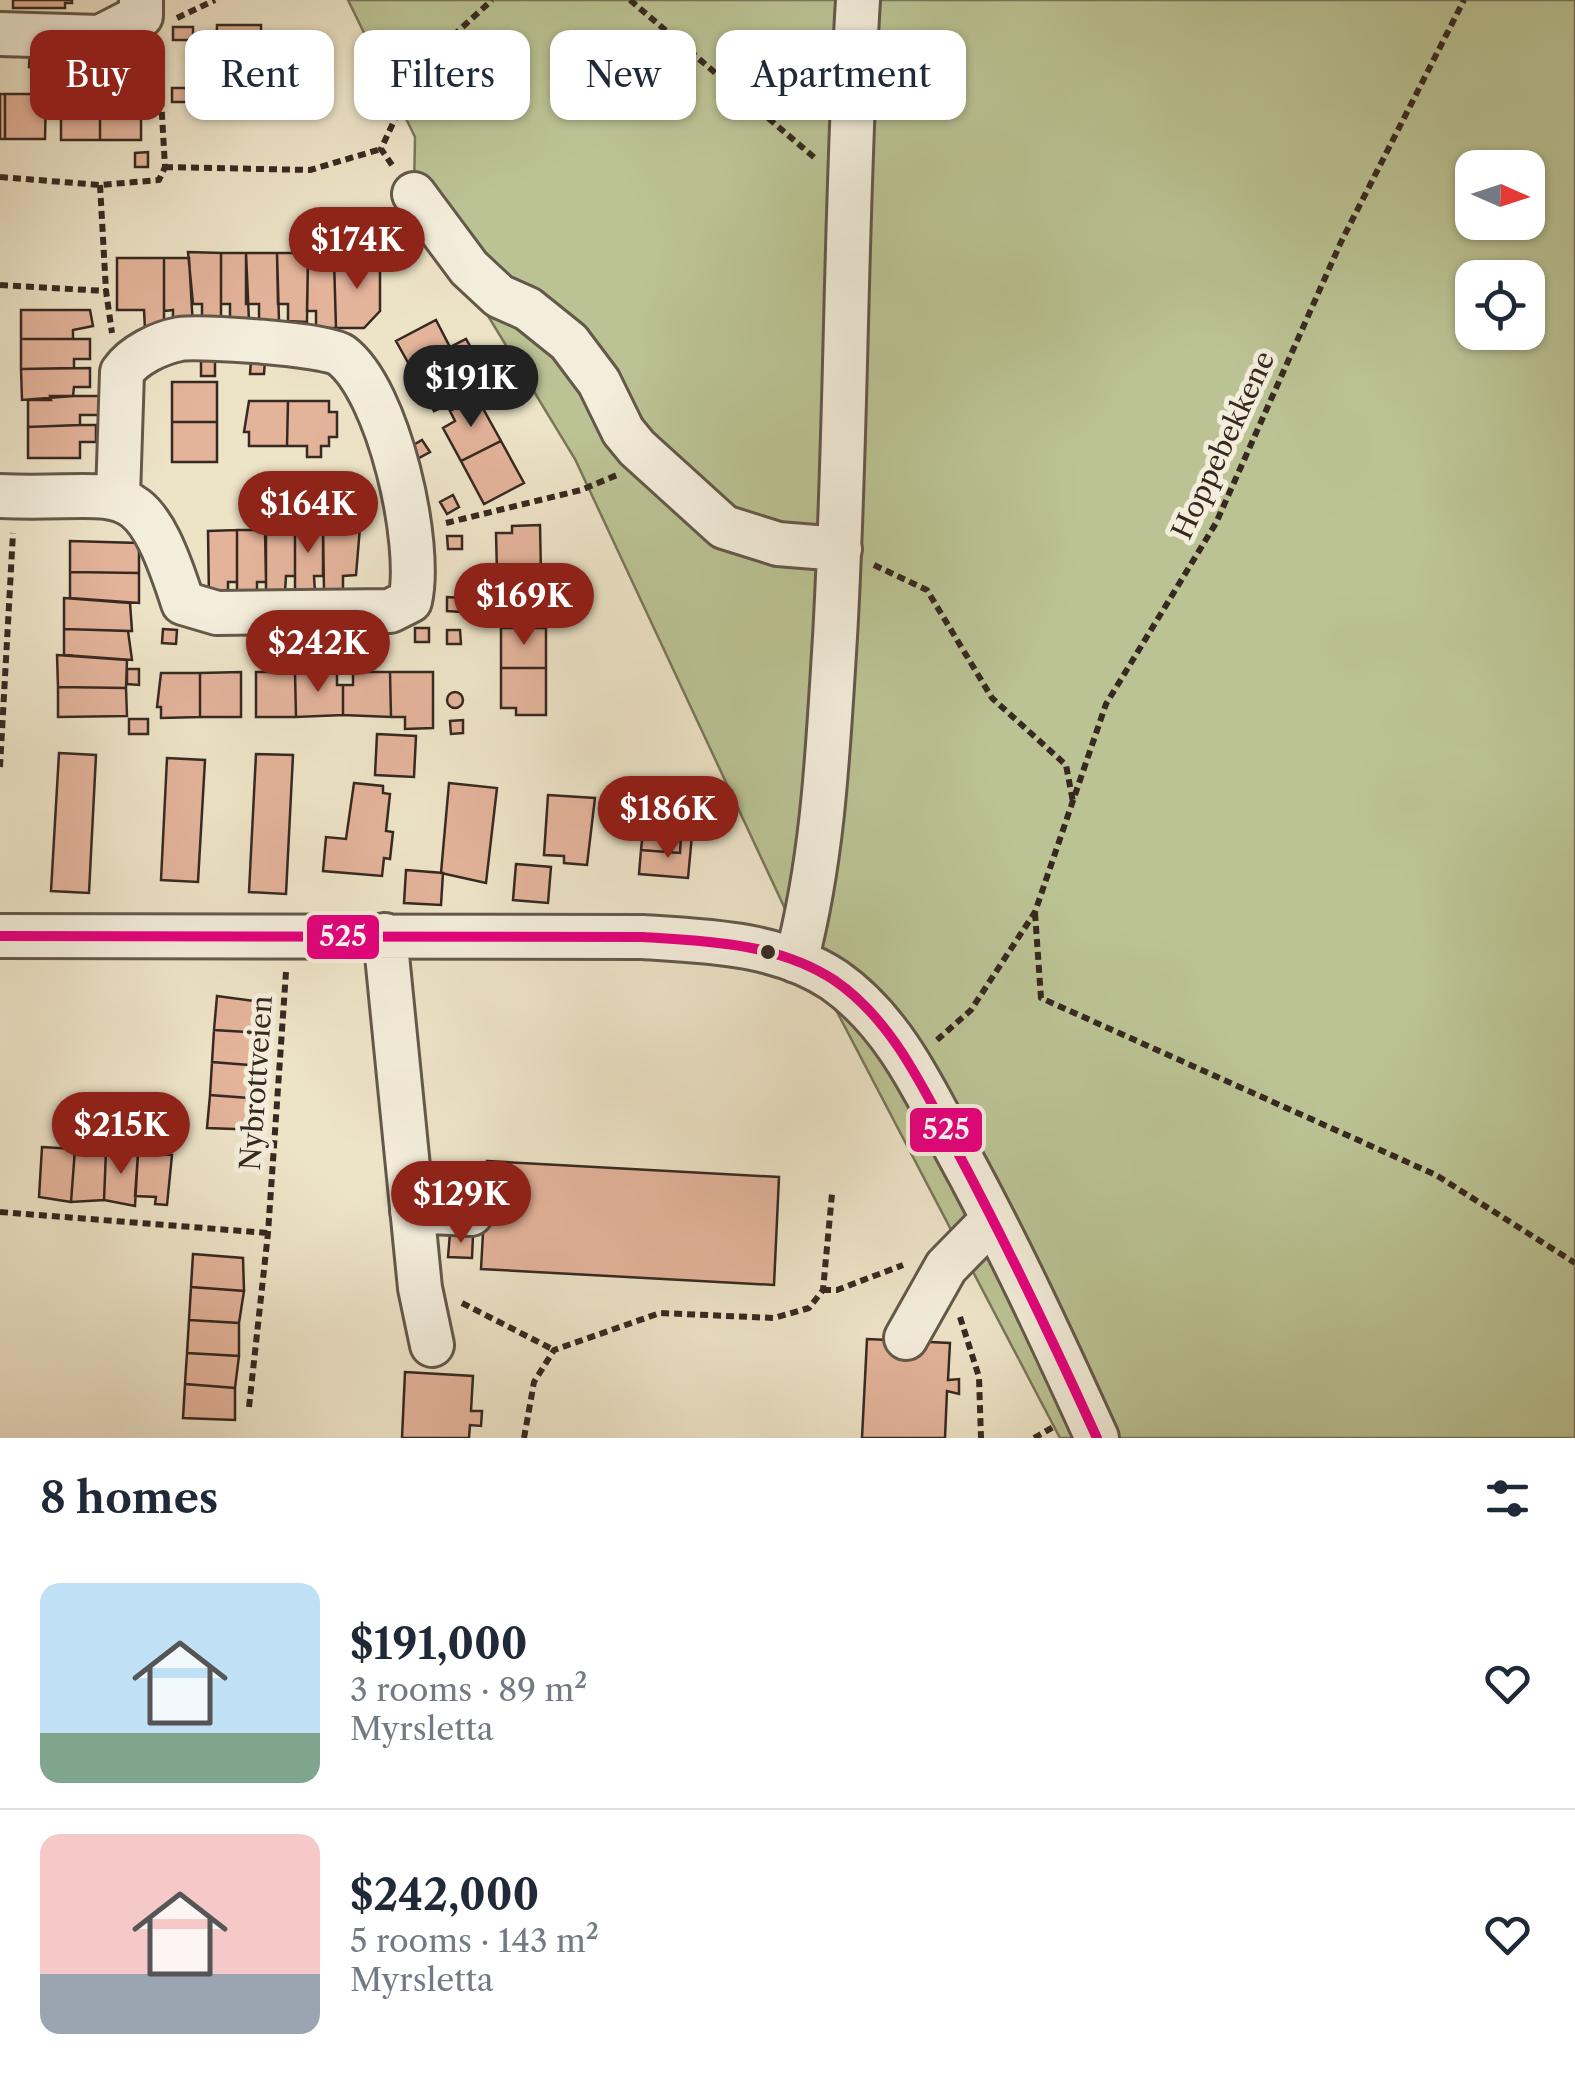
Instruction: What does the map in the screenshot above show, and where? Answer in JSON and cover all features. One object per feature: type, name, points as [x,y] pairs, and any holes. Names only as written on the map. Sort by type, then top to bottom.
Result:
[{"type":"street","points":[[796,960],[820,850],[840,549],[847,186],[858,0]]},
{"type":"street","points":[[0,34],[100,36],[146,14]]},
{"type":"street","points":[[414,194],[469,268],[499,296],[528,309],[569,342],[600,382],[624,432],[734,534],[778,544],[840,549]]},
{"type":"street","points":[[6,496],[118,496],[147,513],[183,603],[217,613],[390,610],[410,600],[415,579],[411,530],[394,447],[356,373],[340,354],[312,346],[180,339],[133,357],[122,372],[118,496]]},
{"type":"street","points":[[385,935],[420,1288],[432,1345]]},
{"type":"street","points":[[0,936],[680,939],[748,947],[796,960],[848,992],[880,1022],[908,1062],[993,1220],[1097,1438]]},
{"type":"street","points":[[412,1211],[471,1214]]},
{"type":"street","points":[[906,1338],[946,1267],[993,1220]]},
{"type":"path","points":[[0,177],[100,185],[159,180],[164,167],[146,14],[215,0]]},
{"type":"path","points":[[164,167],[310,170],[381,149],[419,67],[492,0]]},
{"type":"path","points":[[630,0],[847,186]]},
{"type":"path","name":"Hoppebekkene","points":[[1036,912],[1106,704],[1216,523],[1341,242],[1464,0]]},
{"type":"path","points":[[381,149],[414,194]]},
{"type":"path","points":[[100,185],[106,291],[122,372]]},
{"type":"path","points":[[0,285],[106,291]]},
{"type":"path","points":[[411,530],[581,490],[651,461]]},
{"type":"path","points":[[0,767],[13,560],[6,496]]},
{"type":"path","points":[[840,549],[927,590],[992,698],[1066,765],[1073,804]]},
{"type":"path","points":[[908,1062],[971,1010],[1036,912]]},
{"type":"path","points":[[1036,912],[1041,998],[1436,1175],[1575,1264]]},
{"type":"path","name":"Nybrottveien","points":[[249,1407],[268,1233],[286,935]]},
{"type":"path","points":[[524,1438],[534,1382],[554,1350],[660,1313],[774,1318],[809,1308],[823,1290],[832,1194]]},
{"type":"path","points":[[0,1212],[268,1233]]},
{"type":"path","points":[[823,1290],[837,1290],[908,1263],[927,1261],[946,1267],[979,1378],[981,1438]]},
{"type":"path","points":[[420,1288],[474,1307],[554,1350]]},
{"type":"green space","points":[[348,0],[1575,0],[1575,1438],[1060,1438],[801,943],[575,459],[414,194],[415,137],[407,120],[530,120],[530,30],[363,30]]},
{"type":"building","points":[[13,0],[72,3],[65,3],[65,8],[13,8]]},
{"type":"building","points":[[217,25],[261,25],[261,30],[217,30]]},
{"type":"building","points":[[173,27],[193,27],[185,30],[185,40],[173,40]]},
{"type":"building","points":[[172,88],[185,88],[185,102],[172,102]]},
{"type":"building","points":[[0,94],[5,94],[5,139],[0,139]]},
{"type":"building","points":[[5,94],[30,94],[30,120],[45,120],[45,139],[5,139]]},
{"type":"building","points":[[61,120],[100,120],[100,140],[61,140]]},
{"type":"building","points":[[100,120],[141,120],[141,140],[100,140]]},
{"type":"building","points":[[148,152],[148,167],[135,167],[135,153]]},
{"type":"building","points":[[188,252],[221,253],[221,321],[202,321],[202,304],[193,304]]},
{"type":"building","points":[[221,253],[246,253],[249,321],[230,322],[230,304],[221,304]]},
{"type":"building","points":[[246,253],[277,253],[279,321],[259,321],[259,304],[246,304]]},
{"type":"building","points":[[277,253],[308,253],[307,322],[288,321],[288,304],[278,304]]},
{"type":"building","points":[[117,258],[164,258],[164,327],[145,330],[144,310],[117,310]]},
{"type":"building","points":[[164,258],[189,258],[193,327],[173,327],[173,310],[164,311]]},
{"type":"building","points":[[308,259],[334,259],[336,328],[316,328],[316,311],[307,311]]},
{"type":"building","points":[[334,259],[380,259],[380,311],[364,328],[336,328]]},
{"type":"building","points":[[21,310],[90,310],[93,326],[73,330],[73,339],[21,339]]},
{"type":"building","points":[[436,320],[450,347],[466,339],[470,346],[415,375],[396,341]]},
{"type":"building","points":[[21,339],[90,339],[90,359],[74,359],[74,368],[21,369]]},
{"type":"building","points":[[455,355],[476,396],[450,411],[447,405],[434,411],[415,375]]},
{"type":"building","points":[[251,360],[265,360],[264,374],[250,374]]},
{"type":"building","points":[[201,361],[215,361],[215,376],[201,376]]},
{"type":"building","points":[[90,368],[90,387],[74,387],[73,396],[22,400],[21,369]]},
{"type":"building","points":[[172,382],[217,382],[217,422],[172,422]]},
{"type":"building","points":[[50,396],[106,396],[106,415],[80,415],[80,425],[28,427],[28,400],[51,400]]},
{"type":"building","points":[[476,396],[501,441],[461,461],[443,428],[455,421],[450,411]]},
{"type":"building","points":[[249,401],[288,401],[287,446],[249,446],[249,432],[244,432]]},
{"type":"building","points":[[288,401],[329,401],[329,412],[337,412],[337,437],[329,437],[329,446],[321,446],[321,457],[307,457],[307,446],[287,446]]},
{"type":"building","points":[[172,422],[217,422],[217,462],[172,462]]},
{"type":"building","points":[[96,425],[96,442],[80,442],[80,458],[28,458],[28,427]]},
{"type":"building","points":[[422,440],[430,452],[417,459],[410,447]]},
{"type":"building","points":[[501,441],[524,483],[484,504],[461,461]]},
{"type":"building","points":[[453,495],[459,507],[447,514],[440,502]]},
{"type":"building","points":[[266,524],[295,524],[295,576],[286,576],[285,592],[266,592]]},
{"type":"building","points":[[295,524],[323,524],[323,576],[314,576],[315,592],[295,592]]},
{"type":"building","points":[[323,524],[360,527],[356,575],[343,576],[343,592],[324,592]]},
{"type":"building","points":[[540,525],[541,573],[497,573],[496,533],[512,533],[512,526]]},
{"type":"building","points":[[237,530],[265,530],[266,582],[257,582],[257,599],[237,599]]},
{"type":"building","points":[[237,530],[237,582],[228,582],[228,599],[209,599],[208,531]]},
{"type":"building","points":[[447,536],[462,536],[462,549],[448,549]]},
{"type":"building","points":[[70,541],[139,543],[139,573],[70,572]]},
{"type":"building","points":[[70,572],[139,573],[139,603],[70,598]]},
{"type":"building","points":[[497,573],[541,573],[542,612],[497,613]]},
{"type":"building","points":[[447,597],[461,598],[461,612],[447,611]]},
{"type":"building","points":[[64,598],[130,603],[132,631],[64,629]]},
{"type":"building","points":[[415,628],[429,628],[429,642],[415,642]]},
{"type":"building","points":[[501,628],[546,628],[546,668],[501,668]]},
{"type":"building","points":[[64,629],[128,631],[132,660],[64,655]]},
{"type":"building","points":[[163,629],[177,630],[176,644],[162,643]]},
{"type":"building","points":[[447,630],[460,630],[461,644],[447,644]]},
{"type":"building","points":[[57,655],[127,660],[126,688],[58,687]]},
{"type":"building","points":[[501,668],[546,668],[546,715],[516,715],[516,708],[501,708]]},
{"type":"building","points":[[127,669],[139,669],[139,685],[127,684]]},
{"type":"building","points":[[241,672],[241,717],[200,717],[200,673]]},
{"type":"building","points":[[256,672],[295,672],[296,717],[256,717]]},
{"type":"building","points":[[295,672],[337,672],[337,685],[343,685],[343,715],[296,717]]},
{"type":"building","points":[[353,672],[390,672],[391,717],[343,715],[343,685],[353,685]]},
{"type":"building","points":[[390,672],[433,672],[433,728],[405,729],[405,717],[391,717]]},
{"type":"building","points":[[161,673],[200,673],[200,717],[161,718],[161,707],[157,707]]},
{"type":"building","points":[[58,687],[126,688],[127,716],[58,717]]},
{"type":"building","points":[[455,692],[463,700],[455,708],[447,700]]},
{"type":"building","points":[[129,719],[148,719],[148,734],[129,734]]},
{"type":"building","points":[[463,720],[463,733],[451,734],[450,721]]},
{"type":"building","points":[[377,734],[416,736],[414,777],[375,775]]},
{"type":"building","points":[[59,753],[96,755],[89,893],[51,891]]},
{"type":"building","points":[[256,754],[293,755],[286,894],[249,892]]},
{"type":"building","points":[[167,758],[205,760],[198,882],[161,880]]},
{"type":"building","points":[[354,783],[383,786],[383,793],[390,794],[386,831],[393,832],[390,859],[384,858],[382,876],[323,871],[326,837],[346,839]]},
{"type":"building","points":[[449,783],[497,788],[486,883],[441,873]]},
{"type":"building","points":[[646,783],[685,786],[683,808],[693,809],[692,835],[681,834],[680,853],[641,850],[643,831],[635,830],[637,804],[644,805]]},
{"type":"building","points":[[548,795],[595,798],[587,865],[564,863],[564,856],[544,855]]},
{"type":"building","points":[[681,834],[692,835],[688,878],[639,874],[641,850],[680,853]]},
{"type":"building","points":[[516,864],[551,867],[548,903],[513,900]]},
{"type":"building","points":[[406,870],[443,873],[441,905],[404,903]]},
{"type":"building","points":[[217,996],[269,1003],[267,1033],[214,1030]]},
{"type":"building","points":[[214,1030],[267,1033],[264,1066],[212,1062]]},
{"type":"building","points":[[212,1062],[264,1066],[262,1099],[210,1095]]},
{"type":"building","points":[[210,1095],[262,1099],[260,1130],[207,1128]]},
{"type":"building","points":[[42,1147],[75,1149],[71,1202],[39,1197]]},
{"type":"building","points":[[75,1149],[106,1151],[104,1200],[71,1202]]},
{"type":"building","points":[[106,1151],[138,1153],[135,1206],[104,1200]]},
{"type":"building","points":[[138,1153],[172,1155],[167,1205],[155,1204],[156,1197],[135,1196]]},
{"type":"building","points":[[487,1161],[779,1177],[774,1285],[481,1269]]},
{"type":"building","points":[[450,1233],[473,1235],[472,1258],[448,1257]]},
{"type":"building","points":[[193,1254],[243,1258],[244,1291],[191,1287]]},
{"type":"building","points":[[191,1287],[244,1291],[239,1323],[189,1320]]},
{"type":"building","points":[[189,1320],[239,1323],[239,1356],[187,1353]]},
{"type":"building","points":[[867,1339],[950,1343],[948,1380],[959,1379],[959,1394],[947,1391],[945,1438],[862,1438]]},
{"type":"building","points":[[187,1353],[239,1356],[235,1388],[185,1384]]},
{"type":"building","points":[[405,1372],[473,1376],[471,1411],[482,1411],[481,1426],[470,1425],[469,1438],[402,1438]]},
{"type":"building","points":[[185,1384],[235,1388],[235,1420],[183,1418]]},
{"type":"transit line","name":"525","points":[[0,936],[643,937],[742,946],[812,968],[855,996],[905,1058],[994,1222],[1097,1438]]}]
